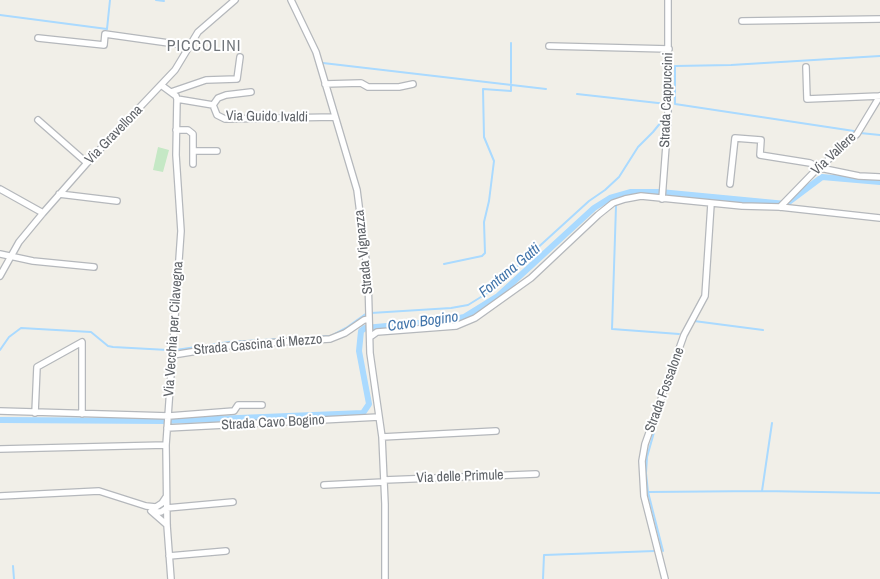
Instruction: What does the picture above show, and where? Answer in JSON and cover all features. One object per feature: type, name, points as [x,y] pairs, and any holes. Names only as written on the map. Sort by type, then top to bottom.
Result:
[{"type":"street","name":"Via Gravellona","points":[[0,276],[10,256],[43,212],[175,70],[198,32],[234,0]]},
{"type":"street","name":"Strada Vignazza","points":[[291,0],[316,52],[357,190],[366,253],[370,353],[382,437],[385,579]]},
{"type":"street","name":"Strada Cappuccini","points":[[662,199],[668,119],[668,0]]},
{"type":"street","points":[[742,21],[880,19]]},
{"type":"street","points":[[38,38],[104,45],[105,34],[190,46]]},
{"type":"street","points":[[549,46],[669,49]]},
{"type":"street","points":[[171,92],[206,80],[237,79],[240,57]]},
{"type":"street","points":[[806,66],[807,99],[880,96]]},
{"type":"street","points":[[325,84],[360,83],[368,87],[399,87],[413,84]]},
{"type":"street","points":[[162,85],[177,99]]},
{"type":"street","points":[[213,105],[218,98],[226,95],[251,92]]},
{"type":"street","name":"Via Vallere","points":[[780,207],[857,134],[880,96]]},
{"type":"street","name":"Via Guido Ivaldi","points":[[177,99],[213,105],[217,115],[225,119],[335,117]]},
{"type":"street","name":"Via Vecchia per Cilavegna","points":[[171,579],[167,525],[166,445],[181,231],[176,130],[177,99]]},
{"type":"street","points":[[38,120],[87,163]]},
{"type":"street","points":[[176,130],[188,130],[193,134],[193,164]]},
{"type":"street","points":[[730,184],[735,138],[761,140],[760,155],[810,163],[820,168],[859,176],[880,177]]},
{"type":"street","points":[[193,151],[217,152]]},
{"type":"street","points":[[0,190],[43,212]]},
{"type":"street","points":[[59,194],[117,201]]},
{"type":"street","name":"Strada Cascina di Mezzo","points":[[172,355],[234,345],[330,339],[346,333],[364,320],[370,323],[377,332],[456,326],[475,318],[531,278],[598,215],[614,203],[625,199],[641,196],[711,204],[780,207],[880,218]]},
{"type":"street","name":"Strada Fossalone","points":[[665,579],[644,496],[642,461],[645,444],[684,334],[705,296],[711,204]]},
{"type":"street","points":[[0,254],[33,261],[94,266]]},
{"type":"street","points":[[35,413],[37,367],[82,342],[82,414]]},
{"type":"street","points":[[0,411],[168,416],[234,411],[238,405],[262,405]]},
{"type":"street","name":"Strada Cavo Bogino","points":[[168,428],[379,417]]},
{"type":"street","points":[[382,437],[496,431]]},
{"type":"street","points":[[0,448],[166,445]]},
{"type":"street","name":"Via delle Primule","points":[[324,485],[536,474]]},
{"type":"street","points":[[0,496],[99,491],[146,506],[156,507],[167,496]]},
{"type":"street","points":[[153,512],[161,512],[167,508],[233,502]]},
{"type":"street","points":[[146,506],[167,525]]},
{"type":"street","points":[[169,556],[226,551]]},
{"type":"green space","points":[[158,147],[169,150],[163,172],[153,170]]},
{"type":"waterway","points":[[0,15],[107,29],[110,0]]},
{"type":"waterway","points":[[156,0],[164,1]]},
{"type":"waterway","points":[[511,43],[511,83]]},
{"type":"waterway","name":"Fontana Gatti","points":[[854,131],[675,104],[675,66],[731,65],[880,56]]},
{"type":"waterway","points":[[323,63],[546,89]]},
{"type":"waterway","points":[[444,264],[482,256],[485,253],[484,222],[489,201],[494,161],[484,137],[483,89],[511,91],[511,86]]},
{"type":"waterway","points":[[577,94],[667,104]]},
{"type":"waterway","name":"Fontana Gatti","points":[[371,313],[451,308],[468,305],[489,292],[589,201],[619,177],[638,147],[666,116]]},
{"type":"waterway","points":[[860,133],[880,135]]},
{"type":"waterway","name":"Cavo Bogino","points":[[0,420],[164,421],[363,413],[369,404],[359,351],[361,331],[365,328],[451,320],[464,317],[498,296],[594,208],[610,198],[631,192],[660,192],[786,204],[822,177],[880,182]]},
{"type":"waterway","points":[[616,206],[612,329],[679,334]]},
{"type":"waterway","name":"Fontana Gatti","points":[[176,350],[229,342],[331,336],[367,313]]},
{"type":"waterway","points":[[694,321],[763,330]]},
{"type":"waterway","name":"Fontana Gatti","points":[[0,350],[9,337],[21,328],[91,332],[108,346],[168,350]]},
{"type":"waterway","points":[[648,492],[647,457],[662,404]]},
{"type":"waterway","points":[[663,551],[648,492],[762,491],[772,423]]},
{"type":"waterway","points":[[762,491],[880,493]]},
{"type":"waterway","points":[[543,579],[544,555],[655,551]]},
{"type":"waterway","points":[[13,566],[14,579]]},
{"type":"district","name":"PICCOLINI","points":[[204,47]]}]
